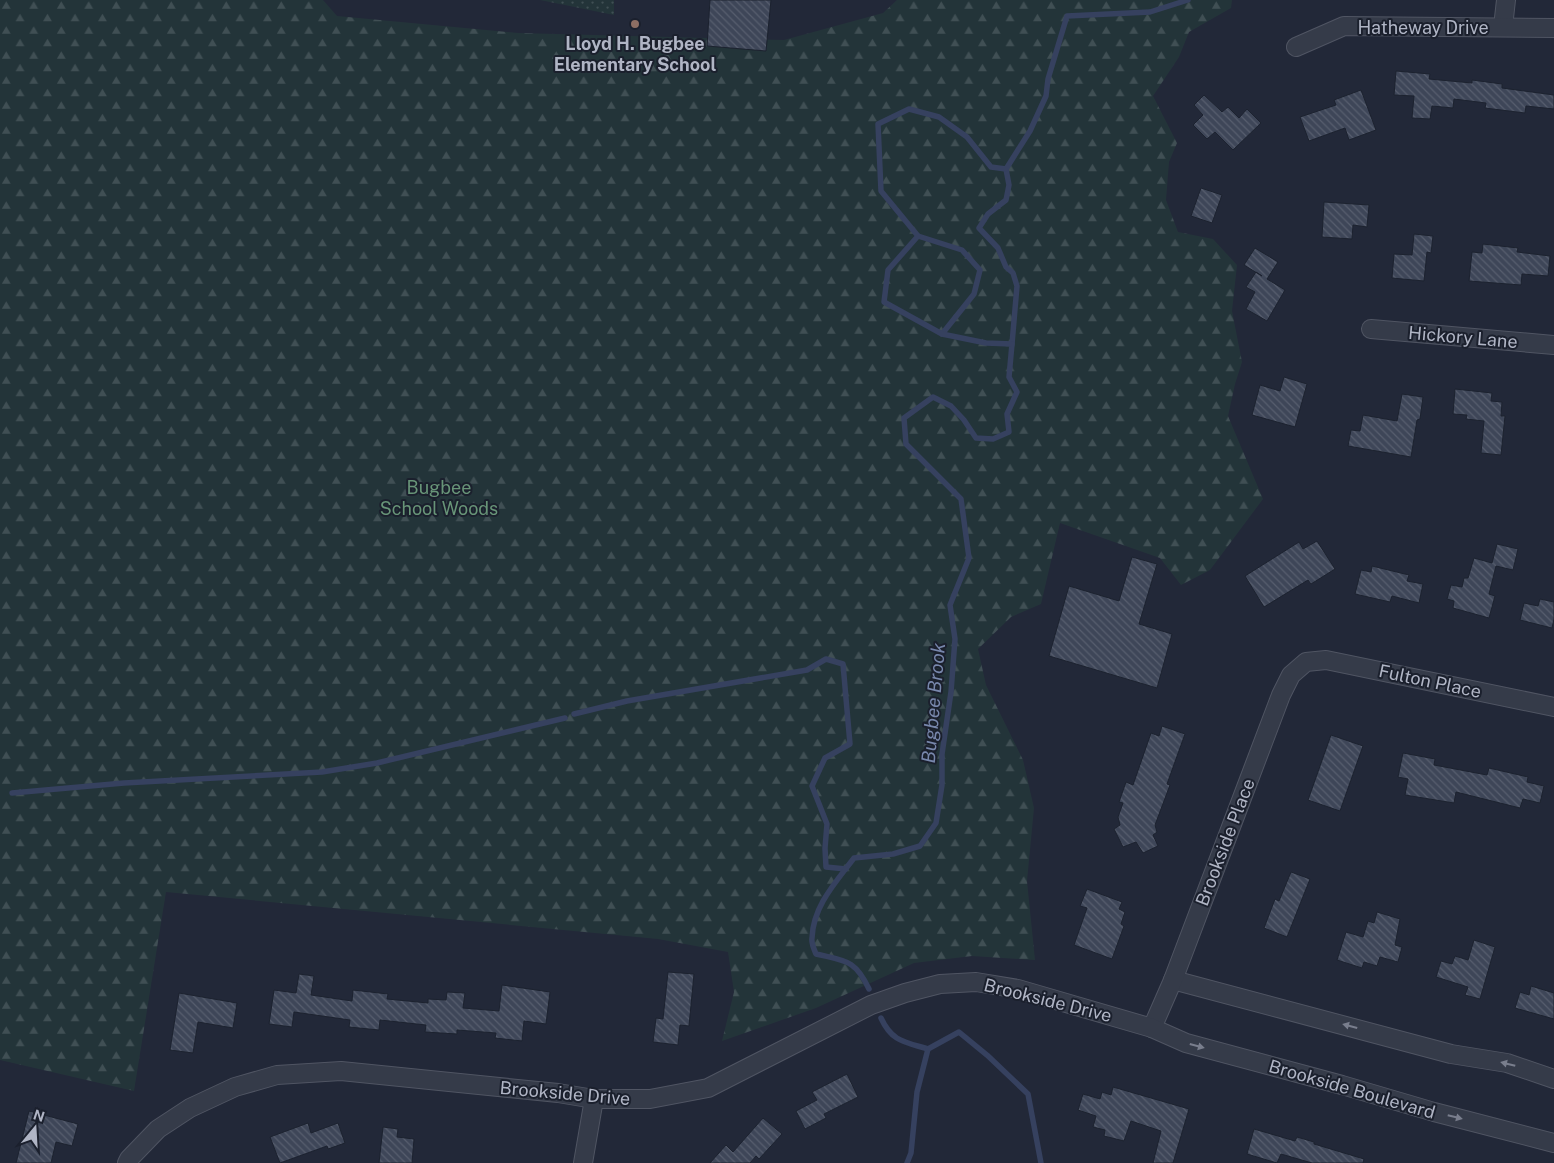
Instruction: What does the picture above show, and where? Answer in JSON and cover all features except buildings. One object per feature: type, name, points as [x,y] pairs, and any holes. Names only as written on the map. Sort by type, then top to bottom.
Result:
[{"type":"street","points":[[1503,27],[1506,0]]},
{"type":"street","name":"Hatheway Drive","points":[[1296,47],[1344,26],[1554,28]]},
{"type":"street","name":"Hickory Lane","points":[[1371,329],[1554,345]]},
{"type":"street","name":"Fulton Place","points":[[1306,662],[1326,660],[1554,708]]},
{"type":"street","name":"Brookside Place","points":[[1152,1028],[1173,980],[1280,695],[1291,675],[1306,662]]},
{"type":"street","points":[[1173,980],[1450,1054],[1507,1063],[1554,1079]]},
{"type":"street","name":"Brookside Drive","points":[[127,1163],[158,1130],[190,1108],[236,1087],[278,1074],[341,1071],[558,1093],[594,1099],[650,1099],[708,1088],[871,1005],[905,993],[940,984],[976,982],[1018,989],[1152,1028]]},
{"type":"street","name":"Brookside Boulevard","points":[[1152,1028],[1186,1043],[1434,1112],[1554,1143]]},
{"type":"street","points":[[583,1163],[594,1099]]},
{"type":"green space","name":"Bugbee School Woods","points":[[0,0],[323,0],[337,16],[518,33],[784,40],[883,13],[897,0],[1232,0],[1231,8],[1189,32],[1179,57],[1153,96],[1177,143],[1169,162],[1166,200],[1178,232],[1213,239],[1237,265],[1232,311],[1242,362],[1228,416],[1263,499],[1210,570],[1181,585],[1160,558],[1060,523],[1041,604],[1011,617],[978,649],[986,685],[1023,760],[1034,808],[1027,881],[1035,960],[972,956],[914,963],[816,1008],[722,1041],[734,992],[728,952],[658,939],[166,892],[134,1091],[0,1060]]},
{"type":"green space","points":[[540,0],[614,0],[614,15]]},
{"type":"waterway","name":"Bugbee Brook","points":[[869,989],[859,972],[848,963],[816,954],[812,942],[813,926],[816,915],[833,885],[854,858],[893,854],[920,846],[936,823],[942,785],[942,754],[951,692],[955,639],[950,605],[969,558],[961,499],[906,444],[904,418],[933,397],[951,406],[964,420],[976,438],[993,439],[1009,432],[1007,414],[1017,392],[1009,377],[1012,344],[986,343],[942,334],[884,302],[888,270],[918,236],[881,191],[878,124],[909,109],[939,117],[967,137],[991,167],[1006,169],[1030,131],[1046,96],[1048,79],[1067,16],[1150,12],[1188,0]]},
{"type":"waterway","points":[[1006,169],[1009,185],[1006,200],[988,214],[979,228],[998,248],[1006,267],[1013,273],[1017,286],[1012,344]]},
{"type":"waterway","points":[[918,236],[962,250],[980,270],[974,294],[942,334]]},
{"type":"waterway","points":[[574,714],[627,701],[807,670],[826,659],[843,664],[850,744],[825,758],[812,786],[827,824],[826,867],[846,869]]},
{"type":"waterway","points":[[12,793],[124,783],[322,772],[377,763],[565,718]]},
{"type":"waterway","name":"Bugbee Brook","points":[[881,1018],[885,1026],[895,1037],[928,1049]]},
{"type":"waterway","points":[[907,1163],[911,1153],[917,1092],[928,1049],[959,1032],[987,1055],[1028,1094],[1041,1163]]},
{"type":"place","name":"Lloyd H. Bugbee Elementary School","points":[[635,24]]}]
